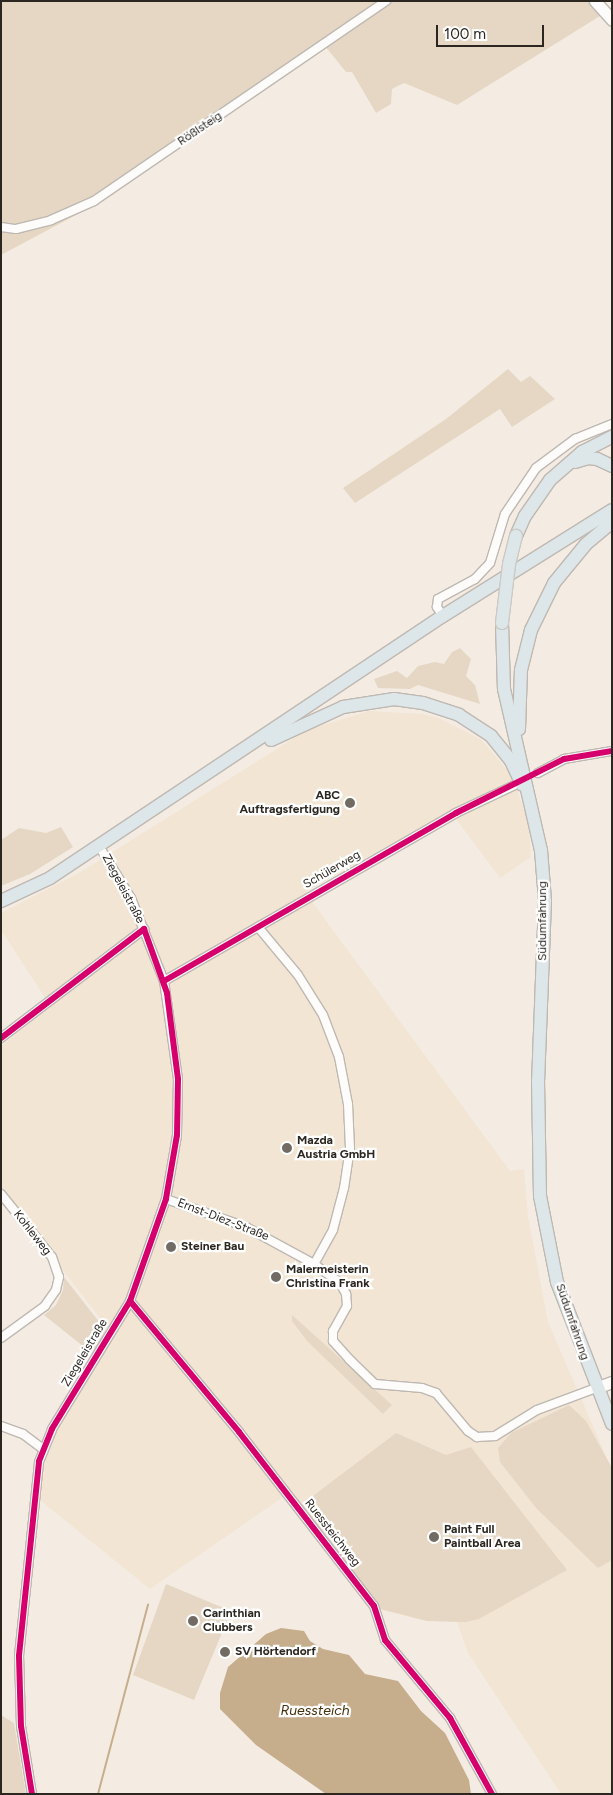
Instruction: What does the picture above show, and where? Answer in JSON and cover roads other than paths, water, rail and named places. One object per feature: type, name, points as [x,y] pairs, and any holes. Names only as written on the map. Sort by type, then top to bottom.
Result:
[{"type":"main road","points":[[595,1],[612,20]]},
{"type":"main road","name":"Südumfahrung","points":[[612,437],[582,452],[563,467],[538,495],[516,536],[509,564],[502,623],[504,689],[536,826],[545,901],[538,1081],[540,1196],[557,1282],[596,1388],[612,1424]]},
{"type":"main road","name":"Südumfahrung","points":[[563,467],[588,458],[612,466]]},
{"type":"main road","points":[[584,526],[612,500]]},
{"type":"main road","points":[[1,901],[50,878],[237,756],[443,616],[612,510]]},
{"type":"main road","points":[[520,752],[521,670],[531,630],[554,583],[586,544],[612,522]]},
{"type":"main road","points":[[237,756],[343,707],[394,700],[423,703],[460,715],[501,747],[520,778],[536,826]]},
{"type":"main road","points":[[596,1388],[612,1382]]},
{"type":"street","name":"Rößlsteig","points":[[1,227],[16,229],[50,220],[94,201],[386,1]]},
{"type":"street","points":[[443,616],[437,606],[438,599],[475,579],[490,563],[504,514],[536,468],[575,439],[612,424]]},
{"type":"street","points":[[538,773],[564,759],[612,751]]},
{"type":"street","name":"Schülerweg","points":[[164,981],[447,818],[515,784]]},
{"type":"street","name":"Ziegeleistraße","points":[[32,1794],[22,1726],[19,1656],[36,1478],[43,1449],[130,1300],[166,1199],[179,1112],[175,1049],[164,981],[131,898],[99,846]]},
{"type":"street","points":[[258,927],[298,975],[323,1015],[339,1057],[348,1104],[350,1148],[344,1188],[332,1230],[314,1264]]},
{"type":"street","points":[[1,1038],[144,929]]},
{"type":"street","name":"Kohleweg","points":[[1,1194],[52,1257],[59,1276],[56,1290],[45,1306],[1,1338]]},
{"type":"street","name":"Ernst-Diez-Straße","points":[[166,1199],[246,1227],[314,1264],[340,1283],[346,1294],[347,1306],[333,1332],[333,1341],[349,1359],[375,1384],[387,1387],[422,1388],[436,1393],[468,1431],[477,1436],[495,1436],[537,1410],[596,1388]]},
{"type":"street","name":"Ruessteichweg","points":[[130,1300],[238,1430],[374,1606],[385,1640],[450,1718],[492,1794]]},
{"type":"street","points":[[1,1426],[23,1434],[43,1449]]},
{"type":"water","name":"Ruessteich","points":[[281,1628],[304,1631],[310,1641],[323,1649],[349,1655],[365,1674],[398,1681],[421,1711],[445,1733],[469,1780],[471,1794],[326,1794],[256,1745],[220,1709],[220,1693],[228,1667],[266,1634]]},
{"type":"waterway","points":[[98,1794],[148,1605]]},
{"type":"place","name":"ABC Auftragsfertigung","points":[[350,803]]},
{"type":"place","name":"Mazda Austria GmbH","points":[[287,1148]]},
{"type":"place","name":"Steiner Bau","points":[[171,1247]]},
{"type":"place","name":"Malermeisterin Christina Frank","points":[[276,1277]]},
{"type":"place","name":"Paint Full Paintball Area","points":[[434,1537]]},
{"type":"place","name":"Carinthian Clubbers","points":[[193,1621]]},
{"type":"place","name":"SV Hörtendorf","points":[[225,1652]]}]
